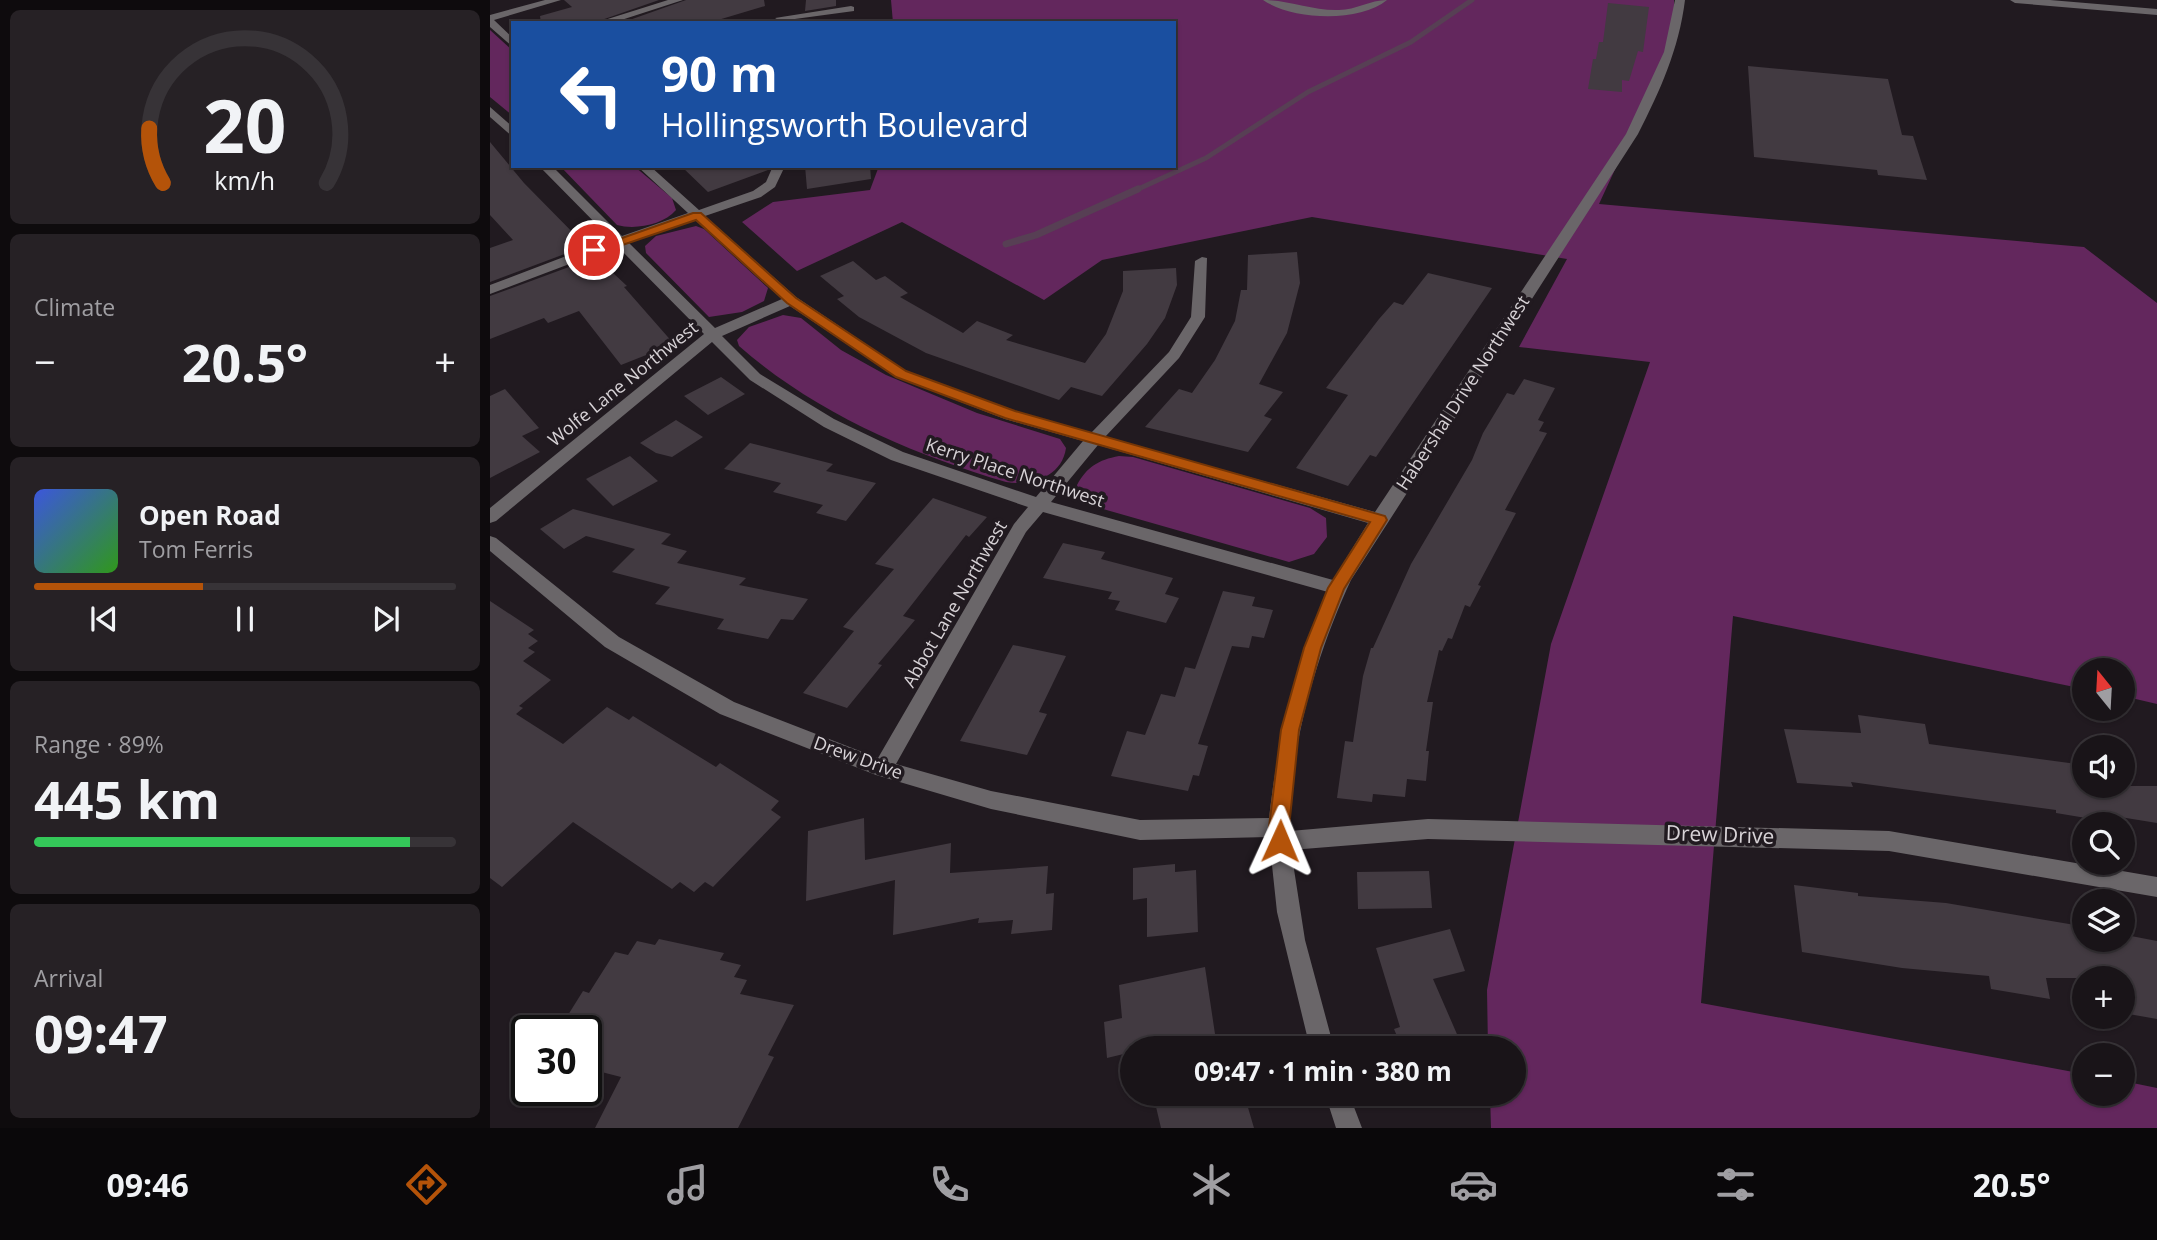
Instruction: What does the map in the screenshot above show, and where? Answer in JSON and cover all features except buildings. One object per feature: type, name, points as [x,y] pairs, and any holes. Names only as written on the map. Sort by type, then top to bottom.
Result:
[{"type":"street","points":[[511,42],[490,20],[556,0]]},
{"type":"street","points":[[607,21],[678,0]]},
{"type":"street","points":[[1268,0],[1316,12],[1348,13],[1372,7],[1382,0]]},
{"type":"street","name":"Habershal Drive Northwest","points":[[1319,1036],[1292,940],[1280,834],[1290,730],[1312,648],[1336,588],[1632,134],[1655,92],[1678,27],[1680,0]]},
{"type":"street","points":[[2015,0],[2157,12]]},
{"type":"street","points":[[780,17],[851,4]]},
{"type":"street","points":[[490,110],[511,131]]},
{"type":"street","points":[[490,135],[511,131]]},
{"type":"street","name":"Kerry Place Northwest","points":[[547,168],[754,377],[829,423],[897,456],[1040,505],[1336,588]]},
{"type":"street","points":[[645,168],[791,300],[901,374],[1010,415],[1380,520]]},
{"type":"street","points":[[490,290],[621,240],[757,194],[771,184],[778,168]]},
{"type":"street","name":"Abbot Lane Northwest","points":[[883,769],[1020,528],[1094,439],[1174,355],[1198,317],[1202,261]]},
{"type":"street","name":"Wolfe Lane Northwest","points":[[490,517],[712,335],[791,300]]},
{"type":"street","name":"Drew Drive","points":[[490,542],[612,642],[727,708],[883,769],[991,800],[1140,830],[1280,834],[1428,829],[1583,831],[1889,841],[2157,887]]},
{"type":"street","points":[[1341,1106],[1349,1128]]},
{"type":"shaded area","points":[[891,0],[1674,0],[1674,42],[1599,204],[2084,247],[2157,303],[2157,704],[2135,699],[2135,658],[2072,658],[2072,687],[1733,616],[1701,1003],[2072,1072],[2072,1106],[2135,1106],[2135,1083],[2157,1088],[2157,1128],[1491,1128],[1490,1106],[1526,1106],[1526,1036],[1488,1036],[1487,990],[1551,644],[1650,362],[1519,347],[1567,259],[1312,217],[1102,260],[1044,300],[902,222],[797,271],[742,222],[773,202],[870,190],[878,168],[1176,168],[1176,21],[893,21]]},
{"type":"shaded area","points":[[490,30],[511,49],[511,114],[490,97]]},
{"type":"shaded area","points":[[562,168],[636,168],[672,198],[676,210],[656,223],[632,227],[617,225]]},
{"type":"shaded area","points":[[696,226],[704,229],[768,288],[764,301],[742,312],[709,317],[646,253],[645,246],[656,236]]},
{"type":"shaded area","points":[[783,315],[801,318],[841,350],[886,375],[977,413],[1060,439],[1066,448],[1063,458],[1052,473],[1035,481],[1006,482],[900,444],[831,411],[768,370],[739,346],[737,340],[749,327]]},
{"type":"shaded area","points":[[1119,456],[1133,457],[1310,508],[1326,518],[1327,537],[1314,554],[1289,562],[1089,505],[1080,498],[1077,485],[1094,465]]},
{"type":"waterway","points":[[1134,191],[1206,158],[1308,92],[1411,42],[1472,0]]},
{"type":"waterway","points":[[1006,244],[1036,235],[1138,189]]},
{"type":"route","points":[[594,250],[697,215],[791,300],[901,374],[1010,415],[1380,520],[1336,588],[1312,648],[1290,730],[1279,827],[1280,841]]}]
